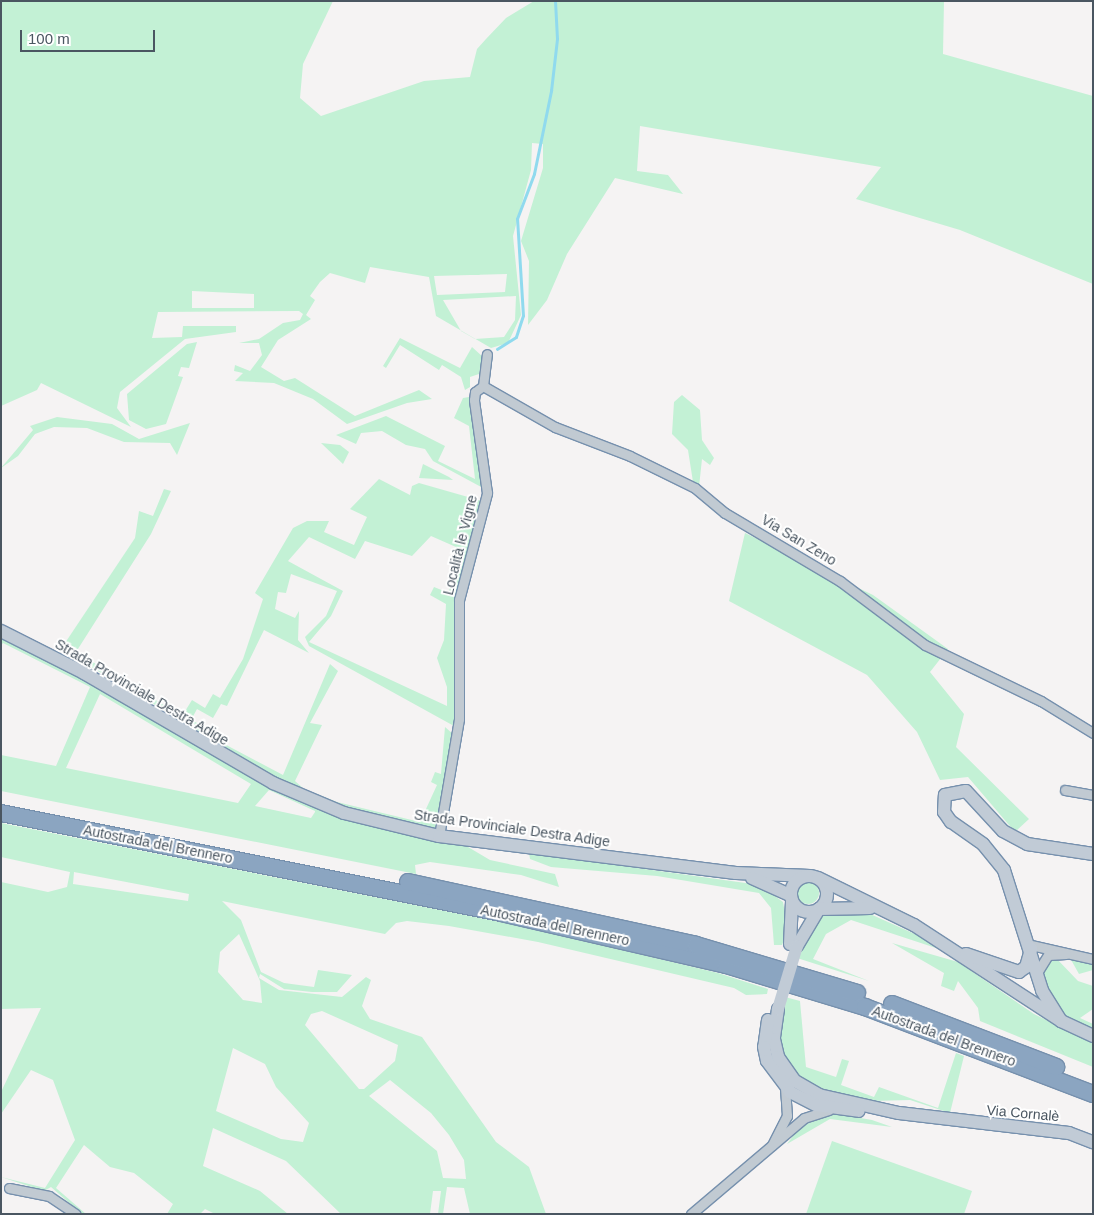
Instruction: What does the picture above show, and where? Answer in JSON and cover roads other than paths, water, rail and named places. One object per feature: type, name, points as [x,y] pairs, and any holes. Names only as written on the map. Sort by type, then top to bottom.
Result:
[{"type":"highway","name":"Autostrada del Brennero","points":[[1,801],[503,901],[696,945],[794,972],[958,1027],[1093,1082]]},
{"type":"highway","name":"Autostrada del Brennero","points":[[1,813],[519,916],[726,965],[874,1010],[1093,1094]]},
{"type":"main road","name":"Strada Provinciale Destra Adige","points":[[1,631],[84,673],[273,783],[344,813],[439,836],[736,873],[814,877],[887,912],[963,954],[1061,1021],[1093,1036]]},
{"type":"main road","points":[[1061,1021],[1046,1000],[1031,945],[1004,870],[983,844],[951,822],[944,812],[945,795],[966,791],[1003,831],[1027,844],[1093,854]]},
{"type":"main road","name":"Strada Provinciale Destra Adige","points":[[736,873],[791,898]]},
{"type":"main road","points":[[793,945],[820,909],[827,896],[814,877],[794,883],[791,898],[793,945],[775,1008],[774,1047],[790,1084],[804,1099],[834,1109],[899,1113]]},
{"type":"main road","points":[[791,898],[804,912],[820,909]]},
{"type":"main road","name":"Strada Provinciale Destra Adige","points":[[820,909],[852,905],[887,912]]},
{"type":"main road","points":[[963,954],[981,956],[1019,972],[1028,963],[1031,945]]},
{"type":"main road","points":[[1019,994],[1032,986],[1038,971]]},
{"type":"main road","points":[[790,1084],[819,1095],[899,1113]]},
{"type":"main road","name":"Via Cornalè","points":[[899,1113],[1069,1133],[1093,1142]]},
{"type":"street","name":"Località le Vigne","points":[[439,836],[459,719],[460,600],[487,493],[474,400],[475,392],[483,386],[487,354]]},
{"type":"street","name":"Via San Zeno","points":[[483,386],[555,428],[630,456],[695,488],[725,513],[840,581],[925,645],[1041,701],[1093,733]]},
{"type":"street","points":[[1065,790],[1093,795]]},
{"type":"street","points":[[1031,945],[1093,959]]},
{"type":"street","points":[[1038,971],[1048,955],[1079,955]]},
{"type":"street","points":[[786,1119],[790,1084]]},
{"type":"street","points":[[762,1158],[786,1119],[804,1099],[819,1095]]},
{"type":"street","points":[[802,1121],[804,1099]]},
{"type":"street","points":[[691,1214],[762,1158],[802,1121],[834,1109]]},
{"type":"street","points":[[9,1188],[49,1196],[76,1214]]},
{"type":"waterway","points":[[497,349],[516,337],[523,316],[517,219],[534,174],[551,91],[557,39],[555,1]]}]
